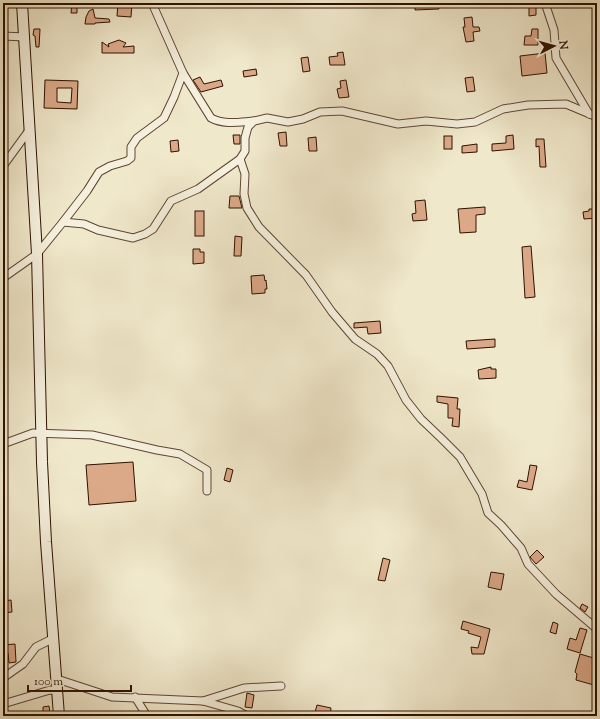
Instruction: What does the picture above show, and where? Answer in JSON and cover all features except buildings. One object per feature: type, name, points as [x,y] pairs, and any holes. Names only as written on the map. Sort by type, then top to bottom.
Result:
[{"type":"street","points":[[22,3],[37,254],[41,433],[46,542],[59,716]]},
{"type":"street","points":[[152,3],[183,73],[211,118],[217,121],[254,121],[266,118],[288,122],[320,112],[342,111],[398,124],[426,121],[457,124],[475,122],[503,109],[528,105],[566,104],[597,117]]},
{"type":"street","points":[[545,3],[554,30],[556,58],[589,114]]},
{"type":"street","points":[[3,36],[25,37]]},
{"type":"street","points":[[3,278],[37,254],[87,191],[99,172],[131,158],[131,148],[137,138],[164,118],[183,73]]},
{"type":"street","points":[[63,222],[84,224],[98,230],[133,238],[145,234],[153,229],[171,201],[198,189],[240,159],[245,151],[245,138],[248,127],[254,121]]},
{"type":"street","points":[[3,166],[30,130]]},
{"type":"street","points":[[240,159],[245,174],[244,194],[247,208],[259,228],[306,275],[332,312],[355,339],[377,354],[388,366],[406,400],[421,419],[460,457],[482,494],[488,513],[522,548],[528,564],[556,594],[597,629]]},
{"type":"street","points":[[3,444],[33,433],[92,435],[180,454],[206,470],[207,491]]},
{"type":"street","points":[[3,678],[23,664],[36,647],[54,638]]},
{"type":"street","points":[[57,679],[112,697],[203,701],[247,716]]},
{"type":"street","points":[[203,701],[244,688],[281,686]]},
{"type":"street","points":[[3,704],[50,690],[57,691]]},
{"type":"street","points":[[135,697],[147,716]]},
{"type":"street","points":[[223,716],[228,709]]}]
